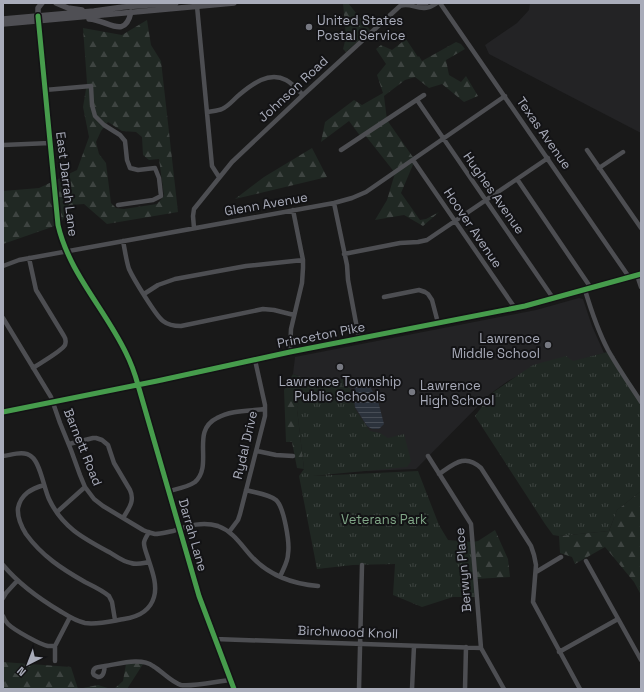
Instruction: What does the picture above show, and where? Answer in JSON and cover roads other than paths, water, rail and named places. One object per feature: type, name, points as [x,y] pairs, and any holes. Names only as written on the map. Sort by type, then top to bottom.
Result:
[{"type":"main road","points":[[38,19],[38,8],[42,3]]},
{"type":"main road","points":[[56,3],[68,8],[94,11]]},
{"type":"main road","points":[[73,18],[176,3]]},
{"type":"main road","points":[[3,24],[94,11],[234,3]]},
{"type":"main road","points":[[419,3],[426,3]]},
{"type":"main road","points":[[3,18],[73,18],[99,20],[115,27],[121,27],[128,22],[128,9]]},
{"type":"main road","name":"Princeton Pike","points":[[3,412],[290,352],[525,306],[639,274]]},
{"type":"street","name":"Johnson Road","points":[[194,228],[194,209],[219,177],[232,162],[303,95],[400,6],[409,4],[424,9],[438,3]]},
{"type":"street","name":"Texas Avenue","points":[[438,3],[505,96],[629,277]]},
{"type":"street","points":[[197,6],[212,166],[219,177]]},
{"type":"street","name":"East Darrah Lane","points":[[38,19],[58,225],[66,252],[124,348],[138,385]]},
{"type":"street","points":[[207,112],[219,110],[225,107],[249,86],[260,80],[277,78],[286,80],[303,95]]},
{"type":"street","points":[[45,90],[91,86],[92,105],[95,116],[104,125],[120,135],[125,141],[127,160],[130,168],[138,170],[155,168],[159,178],[161,196],[153,200],[118,205]]},
{"type":"street","points":[[341,150],[424,95]]},
{"type":"street","name":"Glenn Avenue","points":[[3,266],[29,258],[344,201],[360,195],[505,96]]},
{"type":"street","name":"Hughes Avenue","points":[[417,100],[553,298]]},
{"type":"street","points":[[3,145],[50,143]]},
{"type":"street","points":[[587,150],[641,228]]},
{"type":"street","points":[[599,168],[623,152]]},
{"type":"street","points":[[344,254],[400,243],[423,242],[455,222],[548,158]]},
{"type":"street","name":"Hoover Avenue","points":[[413,160],[515,308]]},
{"type":"street","points":[[517,179],[588,289],[595,320],[608,349],[641,402]]},
{"type":"street","points":[[334,203],[359,339]]},
{"type":"street","points":[[290,352],[290,332],[302,283],[304,268],[293,210]]},
{"type":"street","points":[[123,241],[129,269],[160,319],[168,324],[181,326],[263,309],[294,315]]},
{"type":"street","points":[[29,258],[36,290],[66,341],[62,349],[33,368]]},
{"type":"street","points":[[144,294],[158,285],[175,279],[246,266],[303,260]]},
{"type":"street","points":[[639,274],[641,287]]},
{"type":"street","points":[[384,297],[419,290],[425,292],[432,300],[438,323]]},
{"type":"street","name":"Barnett Road","points":[[3,318],[53,402],[82,482],[89,493],[98,503],[149,532]]},
{"type":"street","name":"Rydal Drive","points":[[230,532],[240,514],[264,422],[265,409],[255,360]]},
{"type":"street","name":"Darrah Lane","points":[[138,385],[199,596],[234,689]]},
{"type":"street","points":[[169,491],[191,484],[200,476],[203,467],[203,436],[206,428],[212,421],[228,414],[265,409]]},
{"type":"street","points":[[69,444],[96,438],[102,440],[108,445],[114,463],[132,495],[131,504],[123,518]]},
{"type":"street","points":[[257,451],[276,455],[293,456]]},
{"type":"street","points":[[3,456],[23,453],[30,455],[35,459],[49,499],[67,525],[82,538],[126,562],[135,564],[149,562]]},
{"type":"street","name":"Berwyn Place","points":[[429,458],[470,522],[481,648],[504,689]]},
{"type":"street","points":[[439,474],[462,461],[470,461],[481,468],[531,546],[535,558],[536,572],[533,602],[580,689]]},
{"type":"street","points":[[44,485],[29,491],[23,496],[18,511],[20,524],[36,546],[51,561],[109,596],[112,602],[115,620]]},
{"type":"street","points":[[57,512],[85,487]]},
{"type":"street","points":[[246,490],[271,497],[278,502],[282,510],[289,548],[287,560],[280,577]]},
{"type":"street","points":[[3,565],[17,581],[39,598],[78,621],[90,623],[134,618],[146,610],[154,597],[155,588],[144,544],[149,532],[160,534],[193,524],[207,524],[218,526],[230,532],[247,552],[269,571],[296,583],[318,586]]},
{"type":"street","points":[[536,572],[561,557]]},
{"type":"street","points":[[586,561],[641,660]]},
{"type":"street","points":[[359,689],[362,565]]},
{"type":"street","points":[[3,598],[17,581]]},
{"type":"street","points":[[3,616],[11,627],[46,645],[55,646]]},
{"type":"street","points":[[54,661],[55,646],[70,617]]},
{"type":"street","points":[[560,652],[618,619]]},
{"type":"street","name":"Birchwood Knoll","points":[[215,639],[481,648]]},
{"type":"street","points":[[412,689],[414,646]]},
{"type":"street","points":[[464,689],[466,647]]},
{"type":"street","points":[[105,666],[144,662],[153,665],[176,682],[185,685],[230,680]]},
{"type":"place","name":"United States Postal Service","points":[[309,27]]},
{"type":"place","name":"Lawrence Middle School","points":[[548,345]]},
{"type":"place","name":"Lawrence Township Public Schools","points":[[340,367]]},
{"type":"place","name":"Lawrence High School","points":[[412,392]]},
{"type":"park label","name":"Veterans Park","points":[[384,519]]}]
